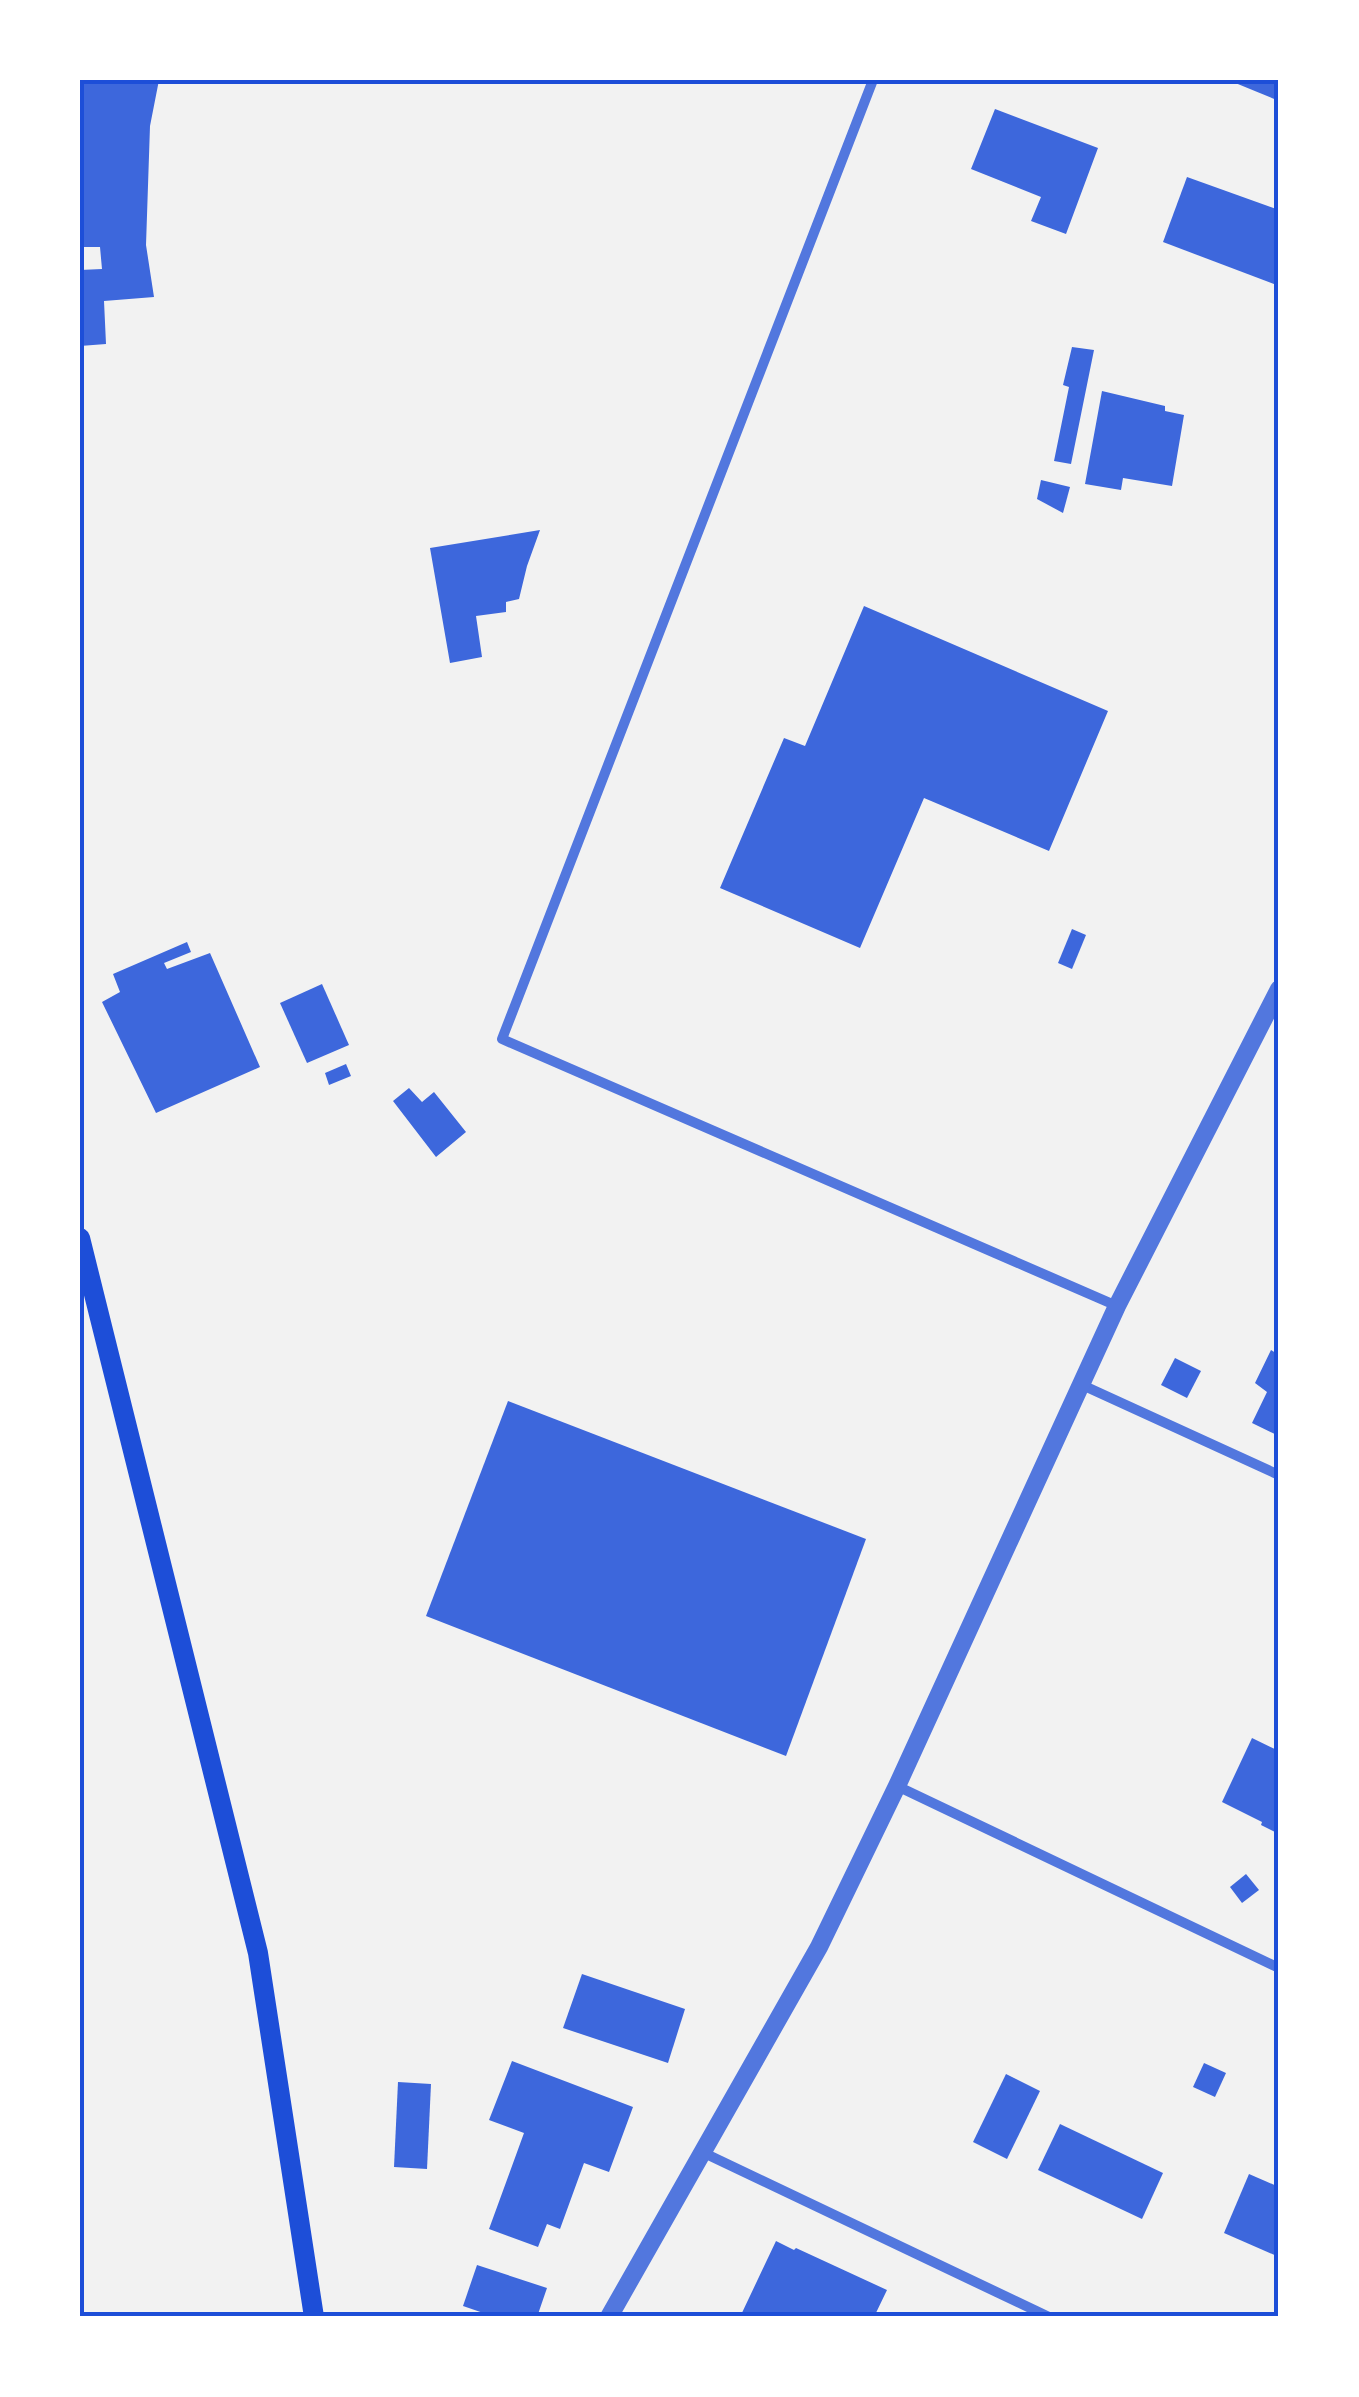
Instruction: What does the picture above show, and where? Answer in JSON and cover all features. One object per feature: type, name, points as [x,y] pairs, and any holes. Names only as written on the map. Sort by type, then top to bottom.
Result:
[{"type":"main road","points":[[80,1238],[258,1953],[314,2317]]},
{"type":"street","points":[[873,80],[502,1039],[1116,1306]]},
{"type":"street","points":[[609,2317],[819,1947],[897,1786],[1116,1306],[1279,988]]},
{"type":"street","points":[[1080,1384],[1279,1475]]},
{"type":"street","points":[[897,1786],[1279,1968]]},
{"type":"street","points":[[702,2152],[1048,2317]]},
{"type":"building","points":[[80,80],[159,80],[150,126],[146,245],[154,297],[104,301],[106,344],[80,346],[80,270],[102,269],[100,247],[80,247]]},
{"type":"building","points":[[1228,80],[1279,80],[1279,101]]},
{"type":"building","points":[[995,109],[1098,148],[1066,234],[1031,221],[1041,197],[971,169]]},
{"type":"building","points":[[1187,177],[1279,210],[1279,286],[1163,242]]},
{"type":"building","points":[[1072,347],[1094,350],[1071,464],[1054,461],[1069,387],[1063,385]]},
{"type":"building","points":[[1102,391],[1165,406],[1165,411],[1184,415],[1172,486],[1123,478],[1121,490],[1085,484]]},
{"type":"building","points":[[1041,480],[1070,487],[1063,513],[1037,499]]},
{"type":"building","points":[[540,530],[519,599],[506,602],[506,612],[476,616],[482,657],[450,663],[430,548]]},
{"type":"building","points":[[864,606],[1108,711],[1049,851],[924,798],[860,948],[720,888],[784,738],[805,746]]},
{"type":"building","points":[[1072,929],[1086,935],[1072,969],[1058,963]]},
{"type":"building","points":[[187,942],[191,952],[164,963],[167,969],[210,953],[260,1067],[156,1113],[102,1002],[120,992],[113,974]]},
{"type":"building","points":[[322,984],[349,1045],[307,1063],[280,1003]]},
{"type":"building","points":[[346,1064],[351,1076],[329,1085],[325,1073]]},
{"type":"building","points":[[409,1088],[422,1102],[434,1092],[466,1132],[436,1157],[393,1101]]},
{"type":"building","points":[[1271,1350],[1279,1355],[1279,1436],[1252,1423],[1267,1392],[1255,1383]]},
{"type":"building","points":[[1175,1358],[1201,1371],[1187,1398],[1161,1385]]},
{"type":"building","points":[[508,1401],[866,1539],[786,1756],[426,1616]]},
{"type":"building","points":[[1252,1738],[1279,1751],[1279,1834],[1222,1802]]},
{"type":"building","points":[[1246,1874],[1259,1890],[1242,1903],[1230,1887]]},
{"type":"building","points":[[582,1974],[685,2009],[668,2063],[563,2028]]},
{"type":"building","points":[[512,2061],[633,2107],[609,2172],[584,2163],[560,2229],[547,2224],[538,2247],[489,2229],[524,2133],[489,2120]]},
{"type":"building","points":[[1204,2063],[1226,2073],[1215,2097],[1193,2087]]},
{"type":"building","points":[[1006,2074],[1040,2091],[1007,2159],[973,2142]]},
{"type":"building","points":[[398,2082],[431,2084],[427,2169],[394,2167]]},
{"type":"building","points":[[1060,2124],[1163,2173],[1142,2219],[1038,2170]]},
{"type":"building","points":[[1249,2174],[1279,2187],[1279,2257],[1224,2233]]},
{"type":"building","points":[[776,2241],[887,2290],[874,2317],[740,2317]]},
{"type":"building","points":[[477,2265],[547,2288],[537,2317],[495,2317],[463,2306]]}]
